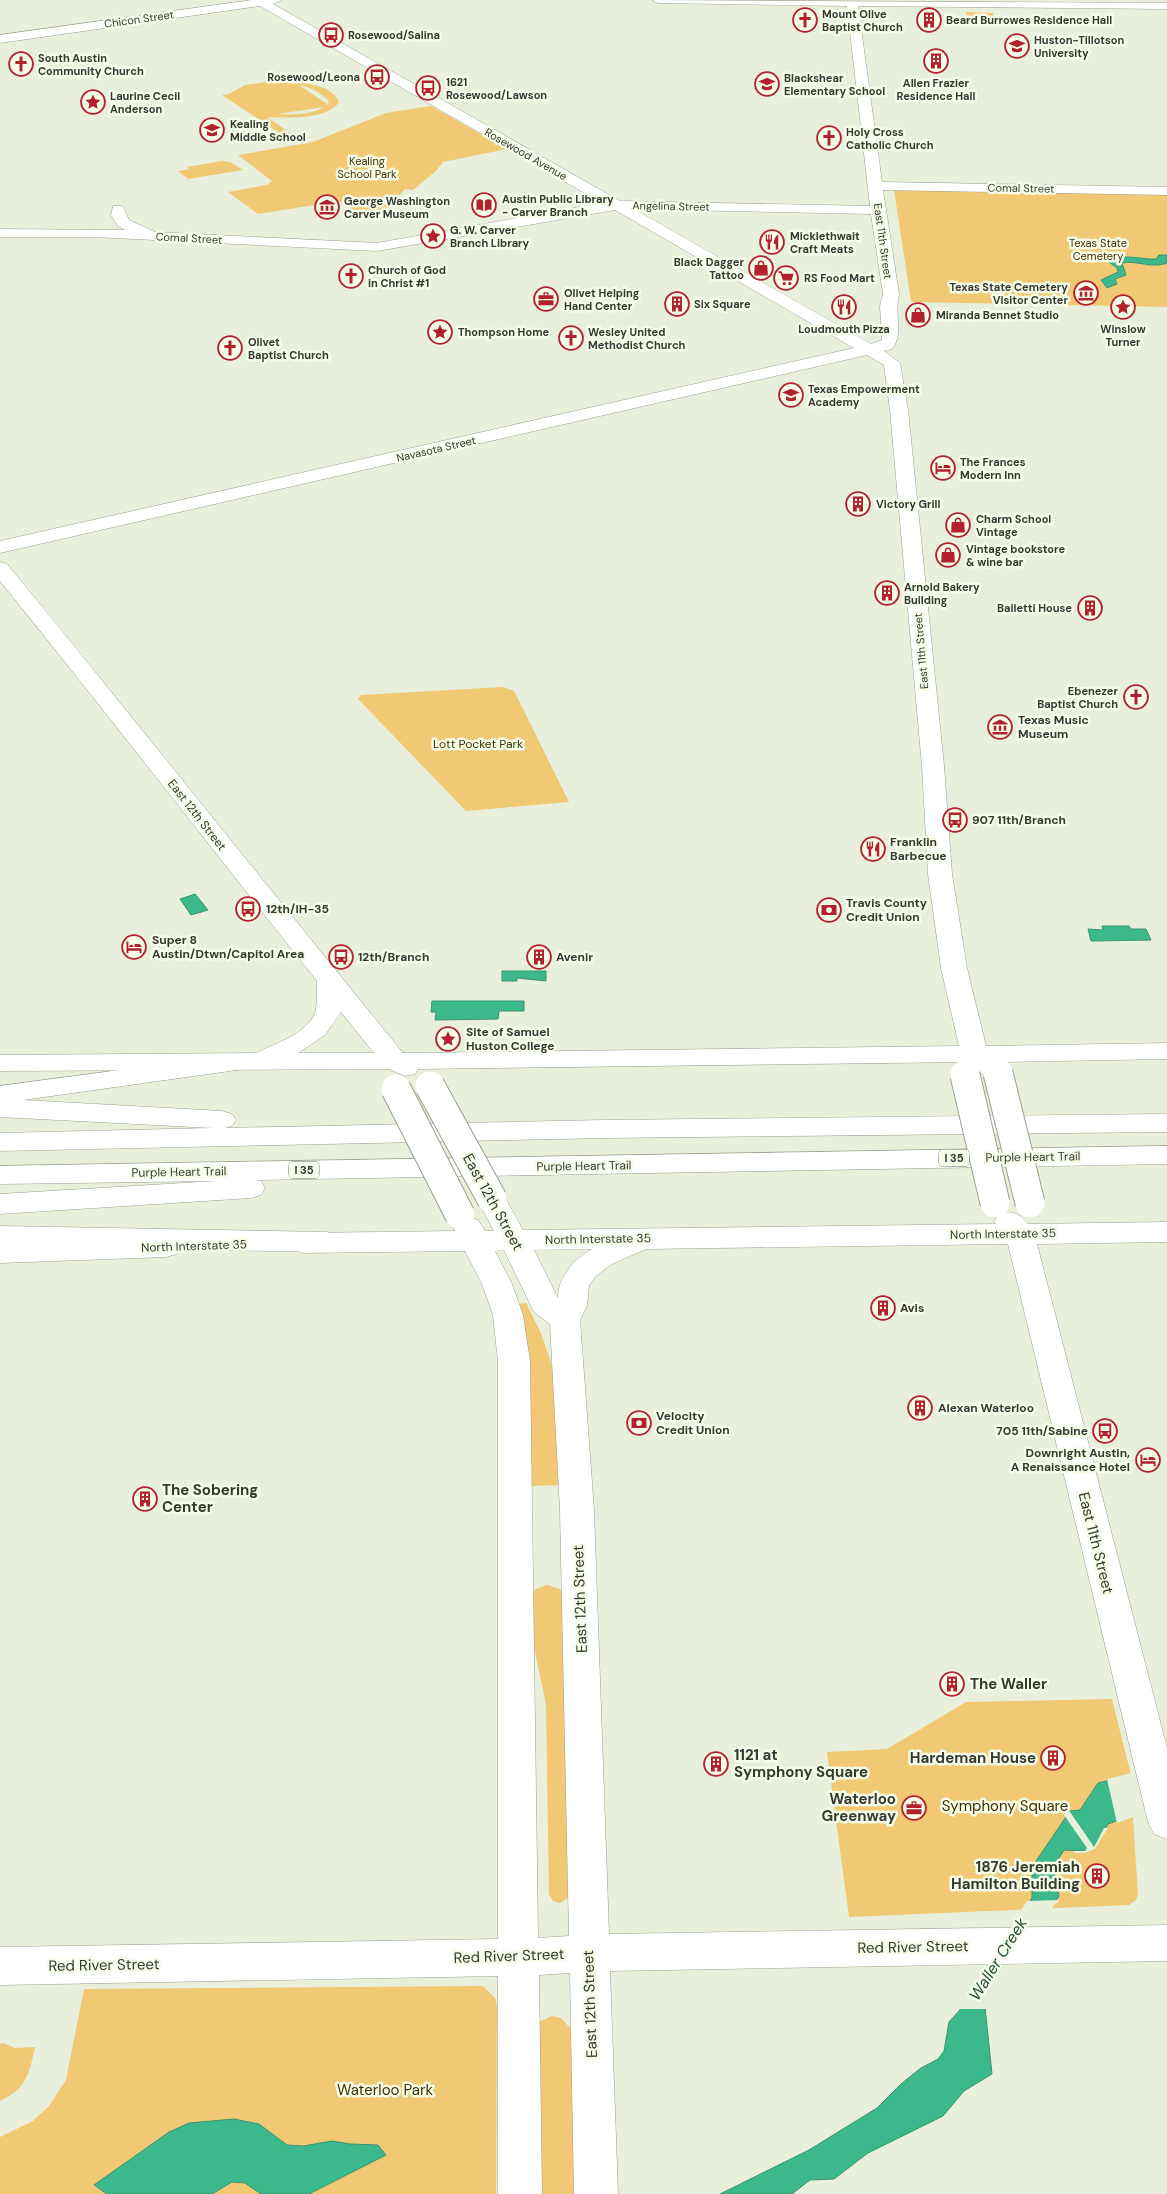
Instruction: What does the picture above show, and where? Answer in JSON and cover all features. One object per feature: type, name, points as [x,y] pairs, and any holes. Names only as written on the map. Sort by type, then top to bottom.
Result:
[{"type":"main road","name":"Chicon Street","points":[[0,38],[277,0]]},
{"type":"main road","points":[[658,0],[1167,6]]},
{"type":"main road","name":"Rosewood Avenue","points":[[259,1],[872,351]]},
{"type":"main road","name":"East 11th Street","points":[[852,1],[878,210],[891,294],[888,306],[890,342],[886,346],[872,351]]},
{"type":"main road","name":"Comal Street","points":[[875,186],[1167,191]]},
{"type":"main road","name":"Angelina Street","points":[[377,247],[617,206],[878,210]]},
{"type":"main road","points":[[118,209],[120,220],[128,226],[160,237]]},
{"type":"main road","name":"Comal Street","points":[[0,233],[33,231],[377,247]]},
{"type":"main road","points":[[319,244],[334,256]]},
{"type":"main road","name":"East 11th Street","points":[[872,351],[892,363],[894,373],[933,766],[940,874],[970,1065],[995,1203],[1020,1234],[1167,1822]]},
{"type":"main road","name":"Navasota Street","points":[[0,547],[872,351]]},
{"type":"main road","name":"East 12th Street","points":[[0,568],[138,737],[187,803],[395,1061],[430,1086],[507,1227],[545,1304],[565,1320],[577,1510],[596,2184]]},
{"type":"main road","points":[[2,1099],[251,1062],[286,1048],[320,1025],[328,1014],[330,980]]},
{"type":"main road","points":[[0,1062],[395,1061],[970,1065],[1167,1051]]},
{"type":"main road","points":[[395,1061],[396,1089],[497,1284],[508,1315],[514,1361],[520,1957],[520,2194]]},
{"type":"main road","points":[[970,1065],[998,1073],[1030,1203],[1020,1234]]},
{"type":"main road","points":[[2,1099],[230,1121],[469,1118],[605,1129]]},
{"type":"main road","points":[[778,1128],[959,1112],[1167,1108]]},
{"type":"main road","points":[[0,1142],[605,1129],[1167,1123]]},
{"type":"main road","name":"Purple Heart Trail","points":[[0,1175],[742,1164],[1167,1155]]},
{"type":"main road","points":[[742,1164],[968,1175],[1167,1172]]},
{"type":"main road","points":[[0,1204],[312,1184],[502,1181],[607,1165]]},
{"type":"main road","name":"North Interstate 35","points":[[0,1252],[327,1242],[468,1228],[507,1227],[655,1238],[1167,1232]]},
{"type":"main road","points":[[0,1236],[327,1242]]},
{"type":"main road","points":[[565,1320],[572,1305],[574,1287],[580,1276],[595,1261],[614,1250],[655,1238]]},
{"type":"main road","name":"Red River Street","points":[[0,1966],[520,1957],[588,1952],[1167,1943]]},
{"type":"green space","points":[[966,12],[993,13],[996,23],[969,23]]},
{"type":"green space","points":[[273,81],[310,84],[328,90],[335,95],[339,102],[326,112],[316,115],[306,117],[267,117],[299,139],[290,140],[222,95],[229,94],[245,85]],"holes":[[[299,85],[319,93],[329,101],[328,104],[324,107],[327,104]],[[324,107],[304,114],[278,114]]]},
{"type":"green space","name":"Kealing School Park","points":[[431,106],[507,149],[443,162],[436,171],[413,190],[405,189],[396,199],[404,200],[387,209],[372,212],[359,212],[339,201],[258,214],[228,192],[267,185],[272,181],[238,155],[313,142],[386,113]]},
{"type":"green space","points":[[223,161],[230,162],[243,170],[188,179],[178,171],[190,169],[187,167]]},
{"type":"green space","name":"Texas State Cemetery","points":[[894,190],[1167,194],[1167,307],[911,301]]},
{"type":"green space","name":"Lott Pocket Park","points":[[503,687],[514,691],[569,802],[466,811],[358,699],[361,695]]},
{"type":"green space","points":[[526,1303],[541,1333],[553,1369],[562,1485],[529,1486],[518,1304]]},
{"type":"green space","points":[[547,1585],[560,1589],[563,1594],[569,1897],[560,1903],[553,1901],[549,1894],[546,1704],[531,1633],[532,1594],[536,1589]]},
{"type":"green space","name":"Symphony Square","points":[[1112,1699],[1130,1771],[1138,1895],[1136,1900],[1129,1905],[849,1917],[827,1752],[887,1749],[966,1702]]},
{"type":"green space","name":"Waterloo Park","points":[[483,1986],[495,1998],[497,2006],[496,2194],[0,2194],[0,2137],[33,2121],[49,2106],[66,2080],[84,1989]]},
{"type":"green space","points":[[552,2016],[561,2018],[571,2029],[577,2194],[535,2194],[539,2022]]},
{"type":"green space","points":[[3,2043],[15,2048],[35,2047],[31,2065],[25,2079],[16,2091],[0,2101],[0,2044]]},
{"type":"water","points":[[1159,255],[1167,255],[1167,263],[1156,265],[1122,263],[1126,275],[1115,279],[1117,284],[1107,288],[1101,280],[1118,272],[1117,268],[1109,262],[1114,259],[1125,257],[1156,259]]},
{"type":"water","points":[[195,894],[208,910],[191,915],[180,899]]},
{"type":"water","points":[[1102,926],[1129,926],[1131,929],[1146,929],[1151,940],[1091,941],[1088,929],[1103,930]]},
{"type":"water","points":[[502,971],[546,971],[546,981],[517,978],[517,981],[502,981]]},
{"type":"water","points":[[432,1001],[524,1001],[524,1011],[499,1011],[498,1019],[435,1020],[436,1012],[431,1012]]},
{"type":"water","name":"Waller Creek","points":[[1167,1766],[1167,1803],[1108,1824],[1094,1847],[1085,1851],[1064,1850],[1052,1869],[1056,1877],[1059,1897],[1052,1903],[985,2007],[992,2074],[964,2091],[943,2116],[868,2153],[834,2179],[810,2180],[792,2194],[720,2194],[809,2150],[877,2108],[901,2084],[921,2068],[938,2059],[944,2051],[949,2022],[959,2011],[1032,1898],[1032,1867],[1070,1811],[1080,1810],[1098,1783]]},
{"type":"water","points":[[234,2119],[259,2124],[287,2145],[303,2146],[332,2141],[378,2145],[386,2155],[309,2194],[261,2194],[245,2183],[232,2182],[212,2194],[107,2194],[94,2185],[169,2132],[189,2123]]},
{"type":"pier","points":[[1167,1764],[1167,1805],[1117,1823],[1107,1779]]},
{"type":"pier","points":[[1068,1809],[1094,1847],[1104,1828],[1108,1828],[1095,1849],[1085,1853],[1074,1853],[1074,1851],[1085,1851],[1087,1848],[1064,1815]]},
{"type":"pier","points":[[1060,1900],[1054,1905],[987,2009],[957,2009],[1027,1901]]},
{"type":"place","name":"Mount Olive Baptist Church","points":[[805,20]]},
{"type":"place","name":"Beard Burrowes Residence Hall","points":[[929,20]]},
{"type":"place","name":"Rosewood/Salina","points":[[331,35]]},
{"type":"place","name":"Huston-Tillotson University","points":[[1017,46]]},
{"type":"place","name":"Allen Frazier Residence Hall","points":[[936,61]]},
{"type":"place","name":"South Austin Community Church","points":[[21,64]]},
{"type":"place","name":"Rosewood/Leona","points":[[377,77]]},
{"type":"place","name":"Blackshear Elementary School","points":[[767,84]]},
{"type":"place","name":"1621 Rosewood/Lawson","points":[[428,88]]},
{"type":"place","name":"Laurine Cecil Anderson","points":[[93,102]]},
{"type":"place","name":"Kealing Middle School","points":[[212,130]]},
{"type":"place","name":"Holy Cross Catholic Church","points":[[829,138]]},
{"type":"place","name":"Austin Public Library - Carver Branch","points":[[484,205]]},
{"type":"place","name":"George Washington Carver Museum","points":[[327,207]]},
{"type":"place","name":"G. W. Carver Branch Library","points":[[433,236]]},
{"type":"place","name":"Micklethwait Craft Meats","points":[[772,242]]},
{"type":"place","name":"Black Dagger Tattoo","points":[[761,268]]},
{"type":"place","name":"Church of God in Christ #1","points":[[351,276]]},
{"type":"place","name":"RS Food Mart","points":[[786,278]]},
{"type":"place","name":"Texas State Cemetery Visitor Center","points":[[1086,293]]},
{"type":"place","name":"Olivet Helping Hand Center","points":[[546,299]]},
{"type":"place","name":"Six Square","points":[[677,304]]},
{"type":"place","name":"Loudmouth Pizza","points":[[844,307]]},
{"type":"place","name":"Winslow Turner","points":[[1123,307]]},
{"type":"place","name":"Miranda Bennet Studio","points":[[918,315]]},
{"type":"place","name":"Thompson Home","points":[[440,332]]},
{"type":"place","name":"Wesley United Methodist Church","points":[[571,338]]},
{"type":"place","name":"Olivet Baptist Church","points":[[230,348]]},
{"type":"place","name":"Texas Empowerment Academy","points":[[791,395]]},
{"type":"place","name":"The Frances Modern Inn","points":[[943,468]]},
{"type":"place","name":"Victory Grill","points":[[858,504]]},
{"type":"place","name":"Charm School Vintage","points":[[958,525]]},
{"type":"place","name":"Vintage bookstore & wine bar","points":[[948,555]]},
{"type":"place","name":"Arnold Bakery Building","points":[[887,593]]},
{"type":"place","name":"Bailetti House","points":[[1090,608]]},
{"type":"place","name":"Ebenezer Baptist Church","points":[[1136,697]]},
{"type":"place","name":"Texas Music Museum","points":[[1000,727]]},
{"type":"place","name":"907 11th/Branch","points":[[955,820]]},
{"type":"place","name":"Franklin Barbecue","points":[[873,849]]},
{"type":"place","name":"12th/IH-35","points":[[248,909]]},
{"type":"place","name":"Travis County Credit Union","points":[[829,910]]},
{"type":"place","name":"Super 8 Austin/Dtwn/Capitol Area","points":[[134,947]]},
{"type":"place","name":"12th/Branch","points":[[341,957]]},
{"type":"place","name":"Avenir","points":[[539,957]]},
{"type":"place","name":"Site of Samuel Huston College","points":[[448,1039]]},
{"type":"place","name":"Avis","points":[[883,1308]]},
{"type":"place","name":"Alexan Waterloo","points":[[920,1408]]},
{"type":"place","name":"Velocity Credit Union","points":[[639,1423]]},
{"type":"place","name":"705 11th/Sabine","points":[[1105,1431]]},
{"type":"place","name":"Downright Austin, A Renaissance Hotel","points":[[1148,1460]]},
{"type":"place","name":"The Sobering Center","points":[[145,1499]]},
{"type":"place","name":"The Waller","points":[[952,1684]]},
{"type":"place","name":"Hardeman House","points":[[1053,1758]]},
{"type":"place","name":"1121 at Symphony Square","points":[[716,1764]]},
{"type":"place","name":"Waterloo Greenway","points":[[914,1808]]},
{"type":"place","name":"1876 Jeremiah Hamilton Building","points":[[1097,1876]]}]
